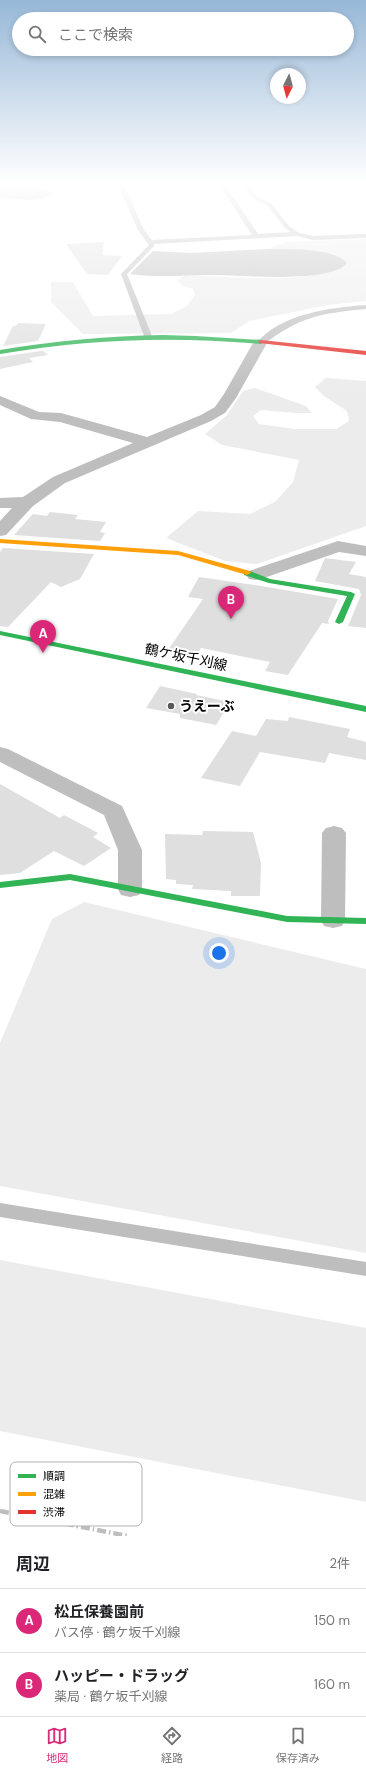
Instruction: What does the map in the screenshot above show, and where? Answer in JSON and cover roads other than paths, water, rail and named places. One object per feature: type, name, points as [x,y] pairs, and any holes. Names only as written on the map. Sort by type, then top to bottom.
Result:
[{"type":"street","points":[[0,352],[54,343],[148,336],[260,343],[366,353]]},
{"type":"street","points":[[0,531],[27,502],[59,480],[206,418],[220,410],[231,395],[260,343]]},
{"type":"street","points":[[0,400],[36,416],[61,418],[148,442]]},
{"type":"street","points":[[0,503],[27,502]]},
{"type":"street","points":[[0,541],[178,553],[255,575],[269,581],[351,594],[339,622]]},
{"type":"street","points":[[255,575],[338,546],[366,551]]},
{"type":"street","name":"鶴ケ坂千刈線","points":[[0,633],[366,709]]},
{"type":"street","points":[[0,754],[114,811],[130,850],[130,889]]},
{"type":"street","points":[[333,920],[334,833]]},
{"type":"street","points":[[0,885],[70,877],[287,919],[366,921]]},
{"type":"lane","points":[[142,255],[124,274],[148,336]]},
{"type":"lane","points":[[260,343],[283,326],[305,318],[348,308],[366,306]]},
{"type":"lane","points":[[0,1210],[366,1269]]},
{"type":"railway","points":[[0,1511],[10,1513]]},
{"type":"railway","points":[[77,1526],[128,1536]]},
{"type":"place","name":"ハッピー・ドラッグ","points":[[231,619]]},
{"type":"place","name":"松丘保養園前","points":[[43,653]]},
{"type":"place","name":"うえーぶ","points":[[171,706]]}]
